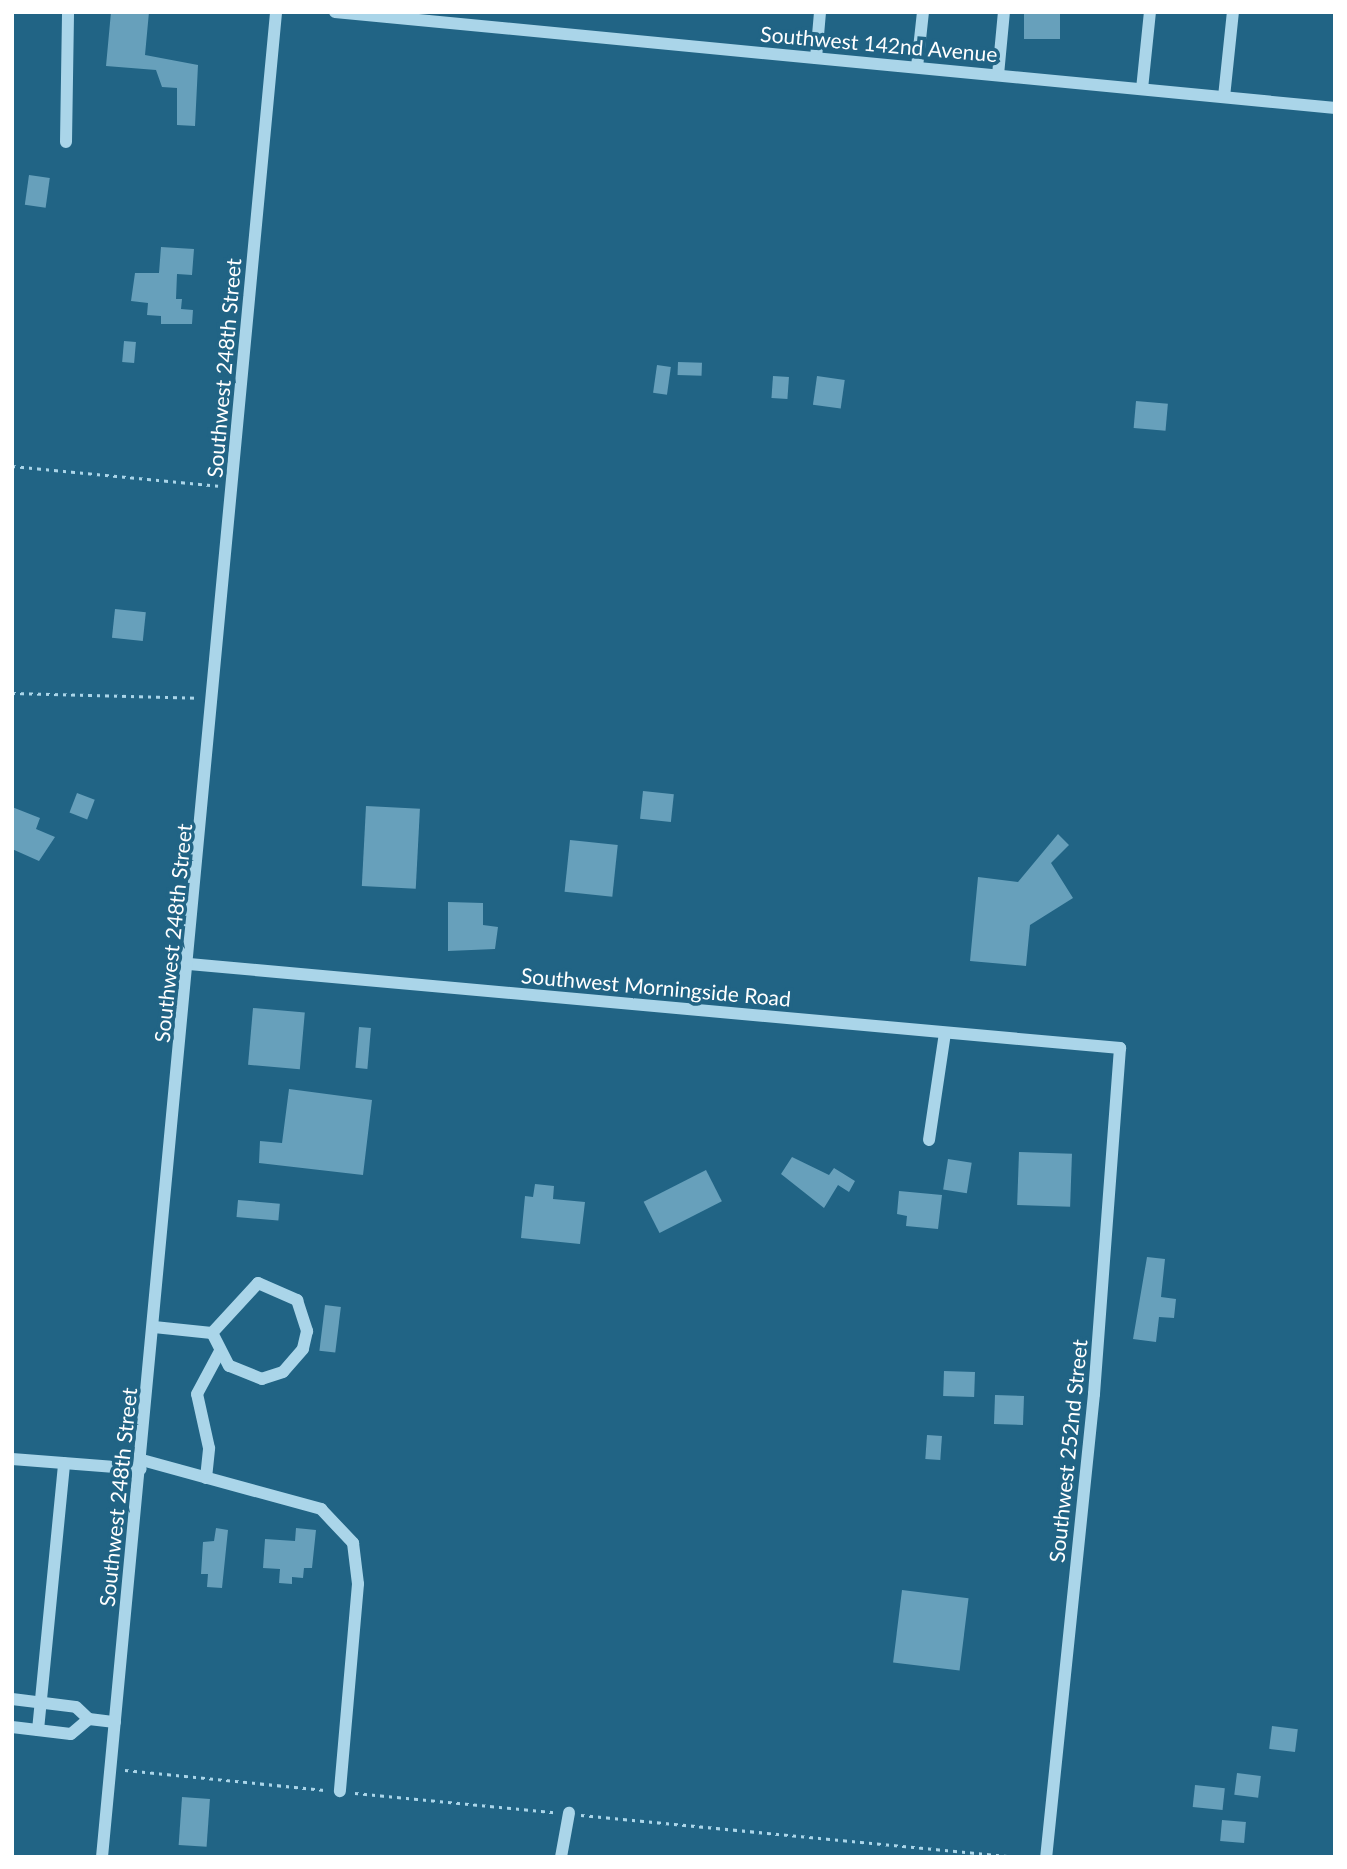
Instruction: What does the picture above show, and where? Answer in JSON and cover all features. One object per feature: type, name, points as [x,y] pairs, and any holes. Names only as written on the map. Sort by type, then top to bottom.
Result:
[{"type":"street","points":[[65,142],[68,12]]},
{"type":"street","name":"Southwest 248th Street","points":[[102,1857],[215,698],[276,12]]},
{"type":"street","name":"Southwest 142nd Avenue","points":[[335,12],[1335,108]]},
{"type":"street","points":[[816,58],[820,12]]},
{"type":"street","points":[[917,67],[923,12]]},
{"type":"street","points":[[998,75],[1004,12]]},
{"type":"street","points":[[1142,89],[1150,12]]},
{"type":"street","points":[[1224,97],[1233,12]]},
{"type":"street","name":"Southwest Morningside Road","points":[[189,964],[1120,1048]]},
{"type":"street","points":[[929,1140],[945,1032]]},
{"type":"street","name":"Southwest 252nd Street","points":[[1046,1857],[1094,1394],[1120,1048]]},
{"type":"street","points":[[258,1283],[287,1291],[303,1312],[303,1349],[284,1372],[246,1377],[219,1353],[212,1333],[258,1283]]},
{"type":"street","points":[[154,1327],[212,1333]]},
{"type":"street","points":[[206,1478],[209,1448],[197,1394],[219,1353]]},
{"type":"street","points":[[12,1459],[141,1465],[206,1478],[321,1509],[353,1543],[358,1584],[340,1791]]},
{"type":"street","points":[[38,1730],[64,1463]]},
{"type":"street","points":[[12,1699],[76,1707],[89,1719],[115,1722]]},
{"type":"street","points":[[12,1727],[71,1734],[89,1719]]},
{"type":"street","points":[[561,1857],[569,1814]]},
{"type":"path","points":[[12,466],[232,487]]},
{"type":"path","points":[[12,693],[215,698]]},
{"type":"building","points":[[111,12],[149,12],[145,55],[198,65],[195,126],[177,125],[177,88],[162,87],[156,70],[106,66]]},
{"type":"building","points":[[1024,12],[1060,12],[1060,39],[1024,39]]},
{"type":"building","points":[[29,175],[50,178],[46,208],[25,205]]},
{"type":"building","points":[[161,247],[194,249],[192,275],[177,274],[176,299],[182,299],[181,309],[193,310],[192,324],[161,324],[161,316],[147,315],[148,303],[131,301],[135,273],[159,273]]},
{"type":"building","points":[[124,341],[136,342],[134,363],[122,362]]},
{"type":"building","points":[[678,362],[702,363],[702,376],[678,375]]},
{"type":"building","points":[[657,365],[671,367],[667,395],[653,393]]},
{"type":"building","points":[[773,376],[789,377],[787,399],[771,398]]},
{"type":"building","points":[[817,376],[845,380],[841,409],[813,405]]},
{"type":"building","points":[[1136,401],[1168,404],[1166,431],[1134,428]]},
{"type":"building","points":[[115,609],[146,612],[143,641],[112,638]]},
{"type":"building","points":[[643,791],[674,794],[671,822],[640,819]]},
{"type":"building","points":[[77,793],[95,800],[87,819],[69,813]]},
{"type":"building","points":[[366,806],[420,809],[416,889],[362,886]]},
{"type":"building","points":[[12,807],[40,818],[36,829],[55,837],[39,861],[12,849]]},
{"type":"building","points":[[1058,834],[1069,845],[1051,863],[1073,898],[1030,925],[1026,966],[970,961],[978,877],[1018,882]]},
{"type":"building","points":[[570,840],[618,845],[612,897],[565,892]]},
{"type":"building","points":[[448,902],[483,903],[483,925],[498,927],[495,949],[448,951]]},
{"type":"building","points":[[253,1008],[305,1013],[300,1069],[248,1065]]},
{"type":"building","points":[[359,1027],[371,1028],[367,1069],[355,1068]]},
{"type":"building","points":[[289,1089],[372,1100],[363,1175],[259,1163],[260,1141],[282,1143]]},
{"type":"building","points":[[1019,1152],[1072,1154],[1070,1207],[1017,1205]]},
{"type":"building","points":[[792,1157],[829,1175],[834,1168],[855,1181],[849,1192],[838,1185],[824,1208],[781,1174]]},
{"type":"building","points":[[948,1159],[972,1163],[967,1193],[943,1190]]},
{"type":"building","points":[[706,1170],[722,1201],[660,1233],[644,1202]]},
{"type":"building","points":[[535,1184],[554,1186],[553,1199],[585,1202],[580,1244],[521,1238],[525,1196],[533,1197]]},
{"type":"building","points":[[899,1191],[942,1195],[938,1229],[906,1226],[907,1216],[897,1214]]},
{"type":"building","points":[[238,1200],[280,1204],[278,1221],[237,1217]]},
{"type":"building","points":[[1147,1257],[1165,1259],[1161,1297],[1176,1299],[1174,1318],[1159,1317],[1156,1342],[1133,1339]]},
{"type":"building","points":[[325,1305],[341,1307],[335,1353],[319,1351]]},
{"type":"building","points":[[944,1371],[975,1372],[974,1397],[943,1396]]},
{"type":"building","points":[[995,1395],[1024,1396],[1023,1425],[994,1424]]},
{"type":"building","points":[[927,1435],[942,1436],[940,1460],[925,1459]]},
{"type":"building","points":[[216,1528],[228,1530],[222,1588],[207,1587],[208,1574],[201,1574],[203,1542],[214,1541]]},
{"type":"building","points":[[296,1528],[316,1530],[312,1568],[304,1568],[303,1578],[292,1577],[292,1584],[279,1583],[280,1569],[263,1568],[265,1539],[295,1541]]},
{"type":"building","points":[[902,1590],[969,1598],[960,1671],[893,1662]]},
{"type":"building","points":[[1272,1726],[1298,1729],[1295,1752],[1269,1749]]},
{"type":"building","points":[[1237,1773],[1261,1776],[1258,1798],[1234,1795]]},
{"type":"building","points":[[1195,1785],[1225,1788],[1223,1810],[1193,1807]]},
{"type":"building","points":[[182,1797],[210,1799],[207,1847],[179,1845]]},
{"type":"building","points":[[1222,1820],[1246,1822],[1244,1843],[1220,1841]]}]
